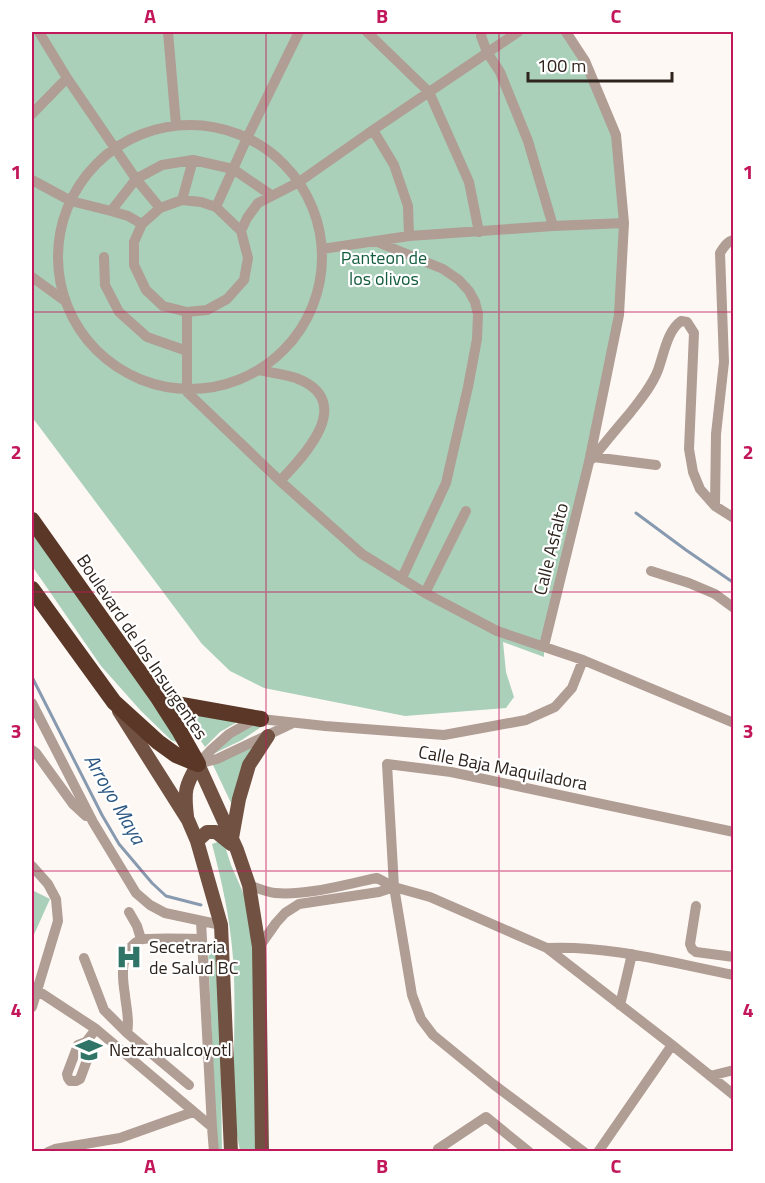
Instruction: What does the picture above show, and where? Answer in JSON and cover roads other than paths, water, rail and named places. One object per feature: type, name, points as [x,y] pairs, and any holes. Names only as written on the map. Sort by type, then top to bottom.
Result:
[{"type":"highway","name":"Boulevard de los Insurgentes","points":[[32,520],[158,698],[198,764]]},
{"type":"highway","points":[[32,589],[114,702],[158,742],[176,755],[198,764]]},
{"type":"highway","points":[[158,698],[176,704],[261,719]]},
{"type":"main road","points":[[114,702],[188,820],[197,841],[221,925],[232,1148]]},
{"type":"main road","points":[[197,841],[207,832],[216,832],[234,844],[239,799],[249,765],[268,736]]},
{"type":"main road","points":[[188,820],[185,798],[188,781],[198,764]]},
{"type":"main road","name":"Boulevard de los Insurgentes","points":[[198,764],[234,844],[249,885],[259,947],[262,1152]]},
{"type":"street","points":[[39,32],[67,78],[136,179],[160,208]]},
{"type":"street","points":[[168,32],[176,125]]},
{"type":"street","points":[[216,207],[299,32]]},
{"type":"street","points":[[367,32],[429,92],[469,182],[479,232]]},
{"type":"street","points":[[482,32],[481,36],[487,52],[500,72],[528,141],[553,226]]},
{"type":"street","points":[[241,231],[258,203],[299,182],[518,32]]},
{"type":"street","name":"Calle Asfalto","points":[[544,646],[591,459],[619,315],[624,223],[616,135],[585,61],[566,32]]},
{"type":"street","points":[[32,114],[67,78]]},
{"type":"street","points":[[176,125],[204,125],[247,138],[275,156],[299,182],[317,219],[322,249],[318,290],[307,319],[285,350],[259,370],[229,384],[187,392],[140,380],[111,363],[81,332],[65,301],[58,257],[61,228],[70,201],[87,173],[116,147],[138,135],[176,125]]},
{"type":"street","points":[[373,130],[394,165],[405,196],[408,206],[409,236]]},
{"type":"street","points":[[111,211],[136,179],[162,165],[193,160],[233,169],[271,195]]},
{"type":"street","points":[[182,200],[193,160]]},
{"type":"street","points":[[32,180],[70,201],[128,216],[142,224]]},
{"type":"street","points":[[182,200],[201,202],[216,207],[241,231],[248,258],[244,280],[227,298],[207,310],[187,312],[164,306],[146,290],[134,265],[134,242],[142,224],[160,208],[182,200]]},
{"type":"street","points":[[322,249],[409,236],[624,223]]},
{"type":"street","points":[[715,506],[716,434],[724,362],[720,253],[724,246],[734,240]]},
{"type":"street","points":[[375,241],[443,269],[459,280],[469,291],[478,314],[477,339],[468,387],[446,483],[402,578]]},
{"type":"street","points":[[104,257],[105,285],[119,312],[147,337],[187,351]]},
{"type":"street","points":[[32,277],[65,301]]},
{"type":"street","points":[[187,312],[187,392],[280,481],[363,554],[425,593],[497,631],[583,660],[734,723]]},
{"type":"street","points":[[591,459],[657,374],[670,333],[675,325],[681,321],[687,322],[694,333],[689,449],[693,472],[700,489],[715,506],[734,518]]},
{"type":"street","points":[[259,370],[296,378],[312,387],[320,395],[324,408],[322,423],[315,440],[280,481]]},
{"type":"street","points":[[591,459],[656,465]]},
{"type":"street","points":[[425,593],[466,511]]},
{"type":"street","points":[[651,571],[698,586],[715,594],[734,608]]},
{"type":"street","points":[[198,764],[229,734],[250,722],[261,719],[444,735],[526,720],[555,707],[572,688],[583,660]]},
{"type":"street","points":[[32,703],[93,822],[136,893],[150,905],[165,913],[221,925]]},
{"type":"street","points":[[198,764],[217,759],[294,723]]},
{"type":"street","points":[[32,750],[73,804],[93,822]]},
{"type":"street","name":"Calle Baja Maquiladora","points":[[584,1152],[493,1084],[433,1035],[421,1019],[412,996],[394,888],[387,764],[452,772],[734,832]]},
{"type":"street","points":[[32,866],[48,884],[56,899],[58,910],[56,930],[34,988],[32,1007]]},
{"type":"street","points":[[249,885],[275,892],[302,892],[377,878],[394,888],[430,897],[547,948],[734,1095]]},
{"type":"street","points":[[259,947],[285,913],[299,904],[394,888]]},
{"type":"street","points":[[696,906],[690,944],[692,949],[696,952],[734,957]]},
{"type":"street","points":[[129,912],[141,939]]},
{"type":"street","points":[[201,921],[214,1152]]},
{"type":"street","points":[[127,1033],[123,965],[128,950],[141,939],[202,939]]},
{"type":"street","points":[[547,948],[571,947],[632,954],[734,975]]},
{"type":"street","points":[[620,1005],[632,954]]},
{"type":"street","points":[[84,958],[104,1010],[127,1033],[189,1085]]},
{"type":"street","points":[[34,988],[96,1029],[212,1127]]},
{"type":"street","points":[[86,1042],[96,1029]]},
{"type":"street","points":[[597,1152],[672,1045]]},
{"type":"street","points":[[710,1076],[734,1071]]},
{"type":"street","points":[[48,1152],[120,1138],[193,1112]]},
{"type":"street","points":[[439,1150],[486,1118],[529,1152]]},
{"type":"waterway","points":[[636,513],[734,583]]},
{"type":"waterway","name":"Arroyo Maya","points":[[32,677],[119,844],[166,896],[201,905]]},
{"type":"place","name":"Secetraria de Salud BC","points":[[129,957]]},
{"type":"place","name":"Netzahualcoyotl","points":[[89,1050]]},
{"type":"park label","name":"Panteon de los olivos","points":[[384,268]]}]
